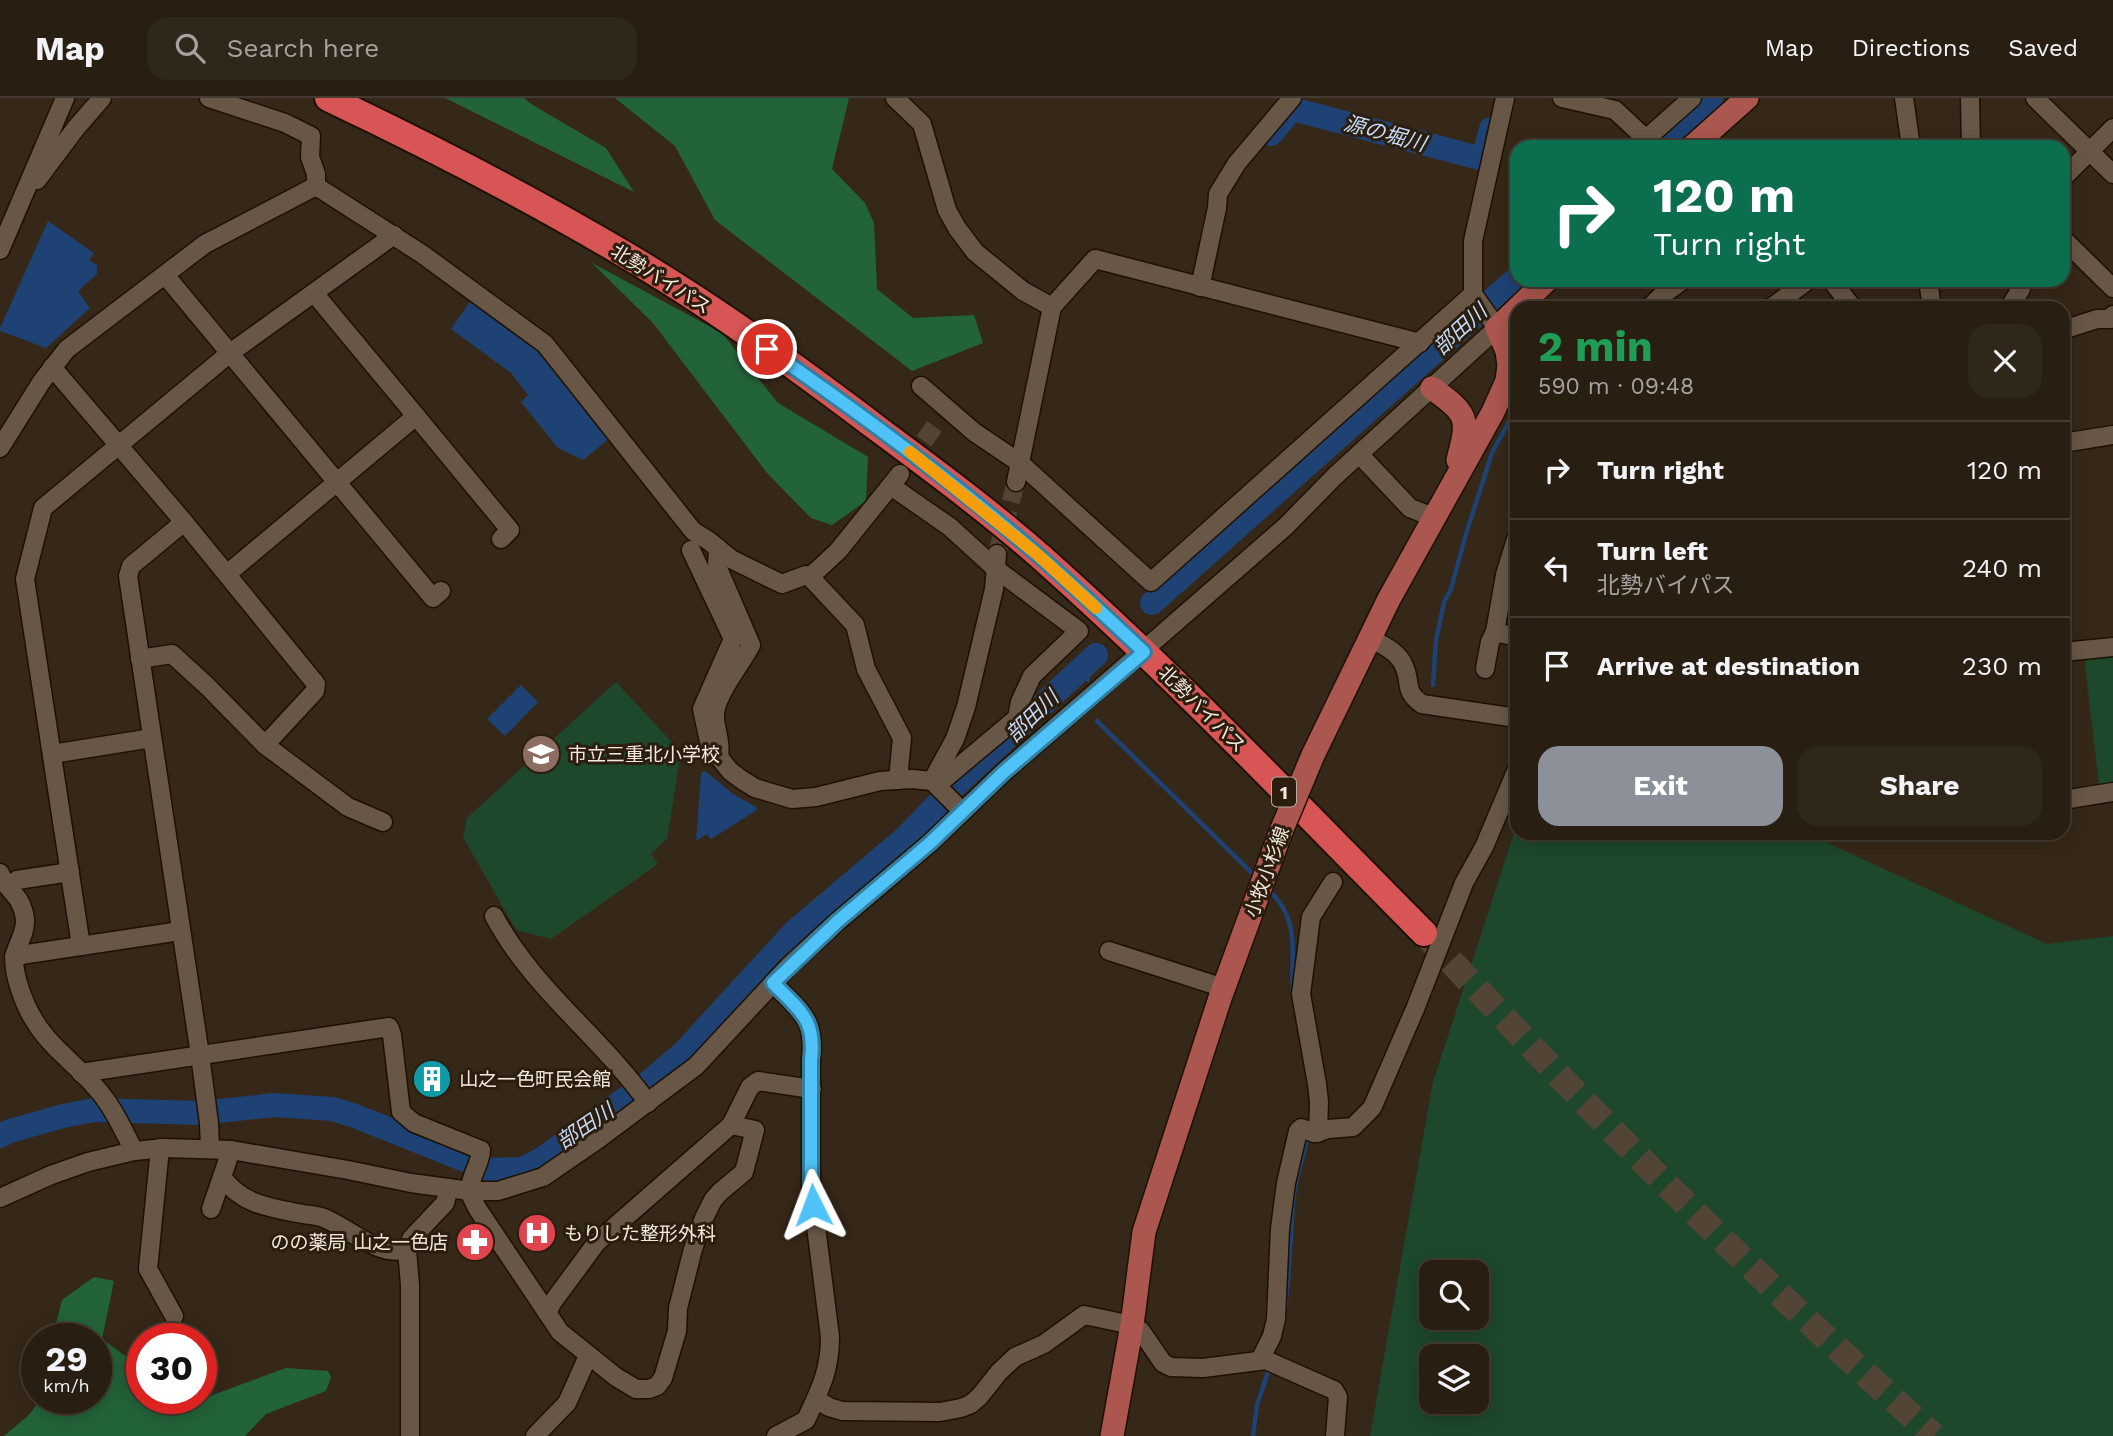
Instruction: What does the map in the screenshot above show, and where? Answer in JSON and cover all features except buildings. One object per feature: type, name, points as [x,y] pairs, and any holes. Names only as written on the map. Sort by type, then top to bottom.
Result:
[{"type":"highway","name":"北勢バイパス","points":[[328,98],[435,149],[626,255],[827,390],[926,464],[1038,555],[1144,652],[1424,933]]},
{"type":"main road","points":[[1700,140],[1746,98]]},
{"type":"main road","points":[[1525,301],[1540,287]]},
{"type":"main road","points":[[1484,311],[1510,309]]},
{"type":"main road","name":"小牧小杉線","points":[[1112,1436],[1132,1325],[1144,1232],[1224,988],[1282,829],[1313,755],[1370,638],[1433,517],[1493,412],[1507,381],[1507,351],[1484,311]]},
{"type":"main road","points":[[1432,388],[1456,406],[1465,418],[1465,434],[1449,490]]},
{"type":"street","points":[[0,250],[65,98]]},
{"type":"street","points":[[19,204],[102,98]]},
{"type":"street","points":[[209,98],[285,123],[311,136],[310,158],[316,174],[316,186]]},
{"type":"street","points":[[895,98],[922,124],[947,210],[975,252],[1023,291],[1052,307]]},
{"type":"street","points":[[1200,287],[1218,194],[1237,163],[1292,98]]},
{"type":"street","points":[[0,1198],[88,1162],[134,1151],[160,1149],[231,1150],[449,1188],[472,1182],[498,1191],[543,1177],[645,1100],[696,1066],[773,983],[838,921],[930,843],[959,808],[1144,652],[1286,526],[1359,454],[1432,388],[1484,311],[1473,241],[1505,98]]},
{"type":"street","points":[[1562,98],[1615,110],[1646,139],[1692,98]]},
{"type":"street","points":[[1904,98],[1910,140]]},
{"type":"street","points":[[1970,98],[1971,140]]},
{"type":"street","points":[[2035,98],[2113,174]]},
{"type":"street","points":[[2070,171],[2113,128]]},
{"type":"street","points":[[316,186],[394,235],[545,344],[692,531],[731,559],[782,584],[806,575],[810,577],[855,625],[866,669],[902,738],[898,780]]},
{"type":"street","points":[[0,448],[52,367],[67,349],[205,244],[316,186]]},
{"type":"street","points":[[81,946],[25,579],[43,508],[230,353],[394,235]]},
{"type":"street","points":[[2070,246],[2113,288]]},
{"type":"street","points":[[1016,482],[1052,307],[1096,259],[1420,343]]},
{"type":"street","points":[[165,275],[433,597],[441,591]]},
{"type":"street","points":[[1664,301],[1677,287]]},
{"type":"street","points":[[1780,301],[1799,287]]},
{"type":"street","points":[[1836,287],[1848,301]]},
{"type":"street","points":[[314,293],[510,530],[501,538]]},
{"type":"street","points":[[921,386],[943,415],[1020,463],[1152,582],[1420,343],[1484,311]]},
{"type":"street","points":[[2070,328],[2096,319],[2111,319],[2113,315]]},
{"type":"street","points":[[52,367],[184,522],[316,684],[315,691],[265,745]]},
{"type":"street","points":[[227,574],[416,415]]},
{"type":"street","points":[[2070,442],[2113,435]]},
{"type":"street","points":[[1359,454],[1410,508],[1433,517]]},
{"type":"street","points":[[810,577],[838,551],[895,480],[1079,631],[1032,677],[1020,702],[1017,718],[936,785]]},
{"type":"street","points":[[184,522],[131,566],[128,576],[200,1055],[210,1149]]},
{"type":"street","points":[[718,548],[718,566],[751,645],[728,681],[715,711],[721,747],[719,760]]},
{"type":"street","points":[[691,550],[733,639],[702,709],[710,746],[730,771],[755,788],[792,799],[816,797],[880,781],[898,780],[936,785],[959,808]]},
{"type":"street","points":[[1485,670],[1510,559]]},
{"type":"street","points":[[936,785],[966,708],[994,589],[997,561]]},
{"type":"street","points":[[1495,632],[1510,635]]},
{"type":"street","points":[[1370,638],[1399,657],[1405,666],[1410,693],[1414,699],[1429,706],[1510,717]]},
{"type":"street","points":[[2070,651],[2113,647]]},
{"type":"street","points":[[140,659],[172,654],[265,745],[348,807],[383,822]]},
{"type":"street","points":[[52,754],[152,738]]},
{"type":"street","points":[[1268,1362],[1268,1346],[1274,1328],[1280,1229],[1286,1184],[1298,1131],[1353,1127],[1372,1108],[1415,1009],[1464,883],[1484,847],[1510,786]]},
{"type":"street","points":[[2070,799],[2113,792]]},
{"type":"street","points":[[4,879],[17,880],[70,872]]},
{"type":"street","points":[[4,879],[19,899],[24,916],[25,929],[14,956],[15,971],[33,1018],[42,1032],[105,1098],[134,1151]]},
{"type":"street","points":[[1311,1131],[1319,1102],[1301,994],[1311,917],[1333,882]]},
{"type":"street","points":[[494,915],[503,934],[529,971],[631,1081],[645,1100]]},
{"type":"street","points":[[14,956],[180,931]]},
{"type":"street","points":[[1109,951],[1224,988]]},
{"type":"street","points":[[773,983],[805,1016],[811,1028],[811,1187],[830,1346],[829,1366],[807,1420],[776,1436]]},
{"type":"street","points":[[81,1073],[389,1027],[401,1112],[414,1123],[481,1150],[472,1182],[477,1208],[560,1332],[588,1356],[636,1389],[649,1389],[663,1378],[677,1331],[678,1308],[693,1249],[704,1217],[720,1192],[744,1172],[755,1130],[731,1125]]},
{"type":"street","points":[[547,1313],[597,1242],[731,1125],[750,1087],[758,1081],[811,1089]]},
{"type":"street","points":[[160,1149],[148,1269],[174,1316]]},
{"type":"street","points":[[211,1209],[231,1150]]},
{"type":"street","points":[[222,1177],[235,1192],[265,1208],[325,1219],[384,1250],[407,1250]]},
{"type":"street","points":[[410,1436],[410,1284],[407,1250],[411,1239],[445,1203],[449,1188]]},
{"type":"street","points":[[816,1399],[830,1408],[842,1411],[950,1411],[971,1404],[1015,1357],[1044,1344],[1084,1315],[1132,1325],[1141,1331],[1163,1363],[1171,1367],[1203,1368],[1268,1362],[1334,1390],[1338,1397],[1335,1436]]},
{"type":"street","points":[[535,1436],[567,1403],[588,1356]]},
{"type":"green space","points":[[445,98],[524,98],[606,148],[634,192]]},
{"type":"green space","points":[[615,98],[849,98],[832,169],[865,203],[874,223],[877,289],[913,318],[974,315],[983,343],[912,371],[715,220],[675,146]]},
{"type":"green space","points":[[592,263],[722,333],[778,403],[868,457],[866,501],[832,525],[811,518],[767,473],[653,323]]},
{"type":"green space","points":[[2113,652],[2113,782],[2099,785],[2084,655]]},
{"type":"green space","points":[[616,682],[681,752],[667,839],[651,854],[658,864],[551,939],[516,930],[463,837],[467,818]]},
{"type":"green space","points":[[1512,840],[1821,840],[2047,944],[2113,936],[2113,1436],[1370,1436],[1433,1082]]},
{"type":"green space","points":[[94,1277],[114,1281],[105,1323],[56,1323],[62,1300]]},
{"type":"green space","points":[[112,1346],[126,1356],[126,1414],[217,1414],[217,1393],[286,1368],[328,1371],[331,1377],[326,1391],[266,1414],[245,1436],[4,1436],[29,1415],[112,1414]]},
{"type":"water","points":[[48,221],[94,253],[89,260],[97,265],[97,274],[78,291],[90,308],[46,348],[0,331],[0,328]]},
{"type":"water","points":[[471,300],[538,349],[610,438],[583,460],[558,448],[521,402],[528,395],[511,373],[451,329]]},
{"type":"water","points":[[521,685],[538,702],[505,736],[487,719]]},
{"type":"water","points":[[705,771],[757,810],[711,839],[707,834],[696,841],[701,773]]},
{"type":"waterway","name":"部田川","points":[[1666,140],[1711,98]]},
{"type":"waterway","name":"源の堀川","points":[[1271,134],[1292,109],[1483,159],[1491,129]]},
{"type":"waterway","name":"部田川","points":[[1152,603],[1510,284]]},
{"type":"waterway","points":[[1433,685],[1436,640],[1444,602],[1451,589],[1492,453],[1510,420]]},
{"type":"waterway","name":"部田川","points":[[0,1136],[63,1116],[94,1110],[202,1113],[274,1105],[333,1109],[490,1170],[522,1169],[542,1159],[650,1081],[683,1053],[794,932],[905,838],[956,785],[1096,655]]},
{"type":"waterway","points":[[1084,666],[1088,680]]},
{"type":"waterway","points":[[1097,721],[1255,876]]},
{"type":"waterway","points":[[1269,890],[1279,902],[1290,926],[1293,993]]},
{"type":"waterway","points":[[1283,1327],[1293,1203],[1308,1136]]},
{"type":"waterway","points":[[1253,1436],[1257,1405],[1270,1366]]},
{"type":"tunnel","points":[[908,463],[937,423]]},
{"type":"tunnel","points":[[997,554],[1016,482]]},
{"type":"tunnel","points":[[1424,933],[1581,1099],[1684,1202],[1808,1321],[1934,1436]]},
{"type":"slow traffic","points":[[910,452],[1038,555],[1096,608]]},
{"type":"place","name":"市立三重北小学校","points":[[541,754]]},
{"type":"place","name":"山之一色町民会館","points":[[432,1079]]},
{"type":"place","name":"もりした整形外科","points":[[537,1233]]},
{"type":"place","name":"のの薬局 山之一色店","points":[[475,1242]]},
{"type":"route","points":[[767,349],[926,464],[1038,555],[1144,652],[1004,772],[930,843],[838,921],[773,983],[805,1016],[811,1028],[813,1205]]}]
